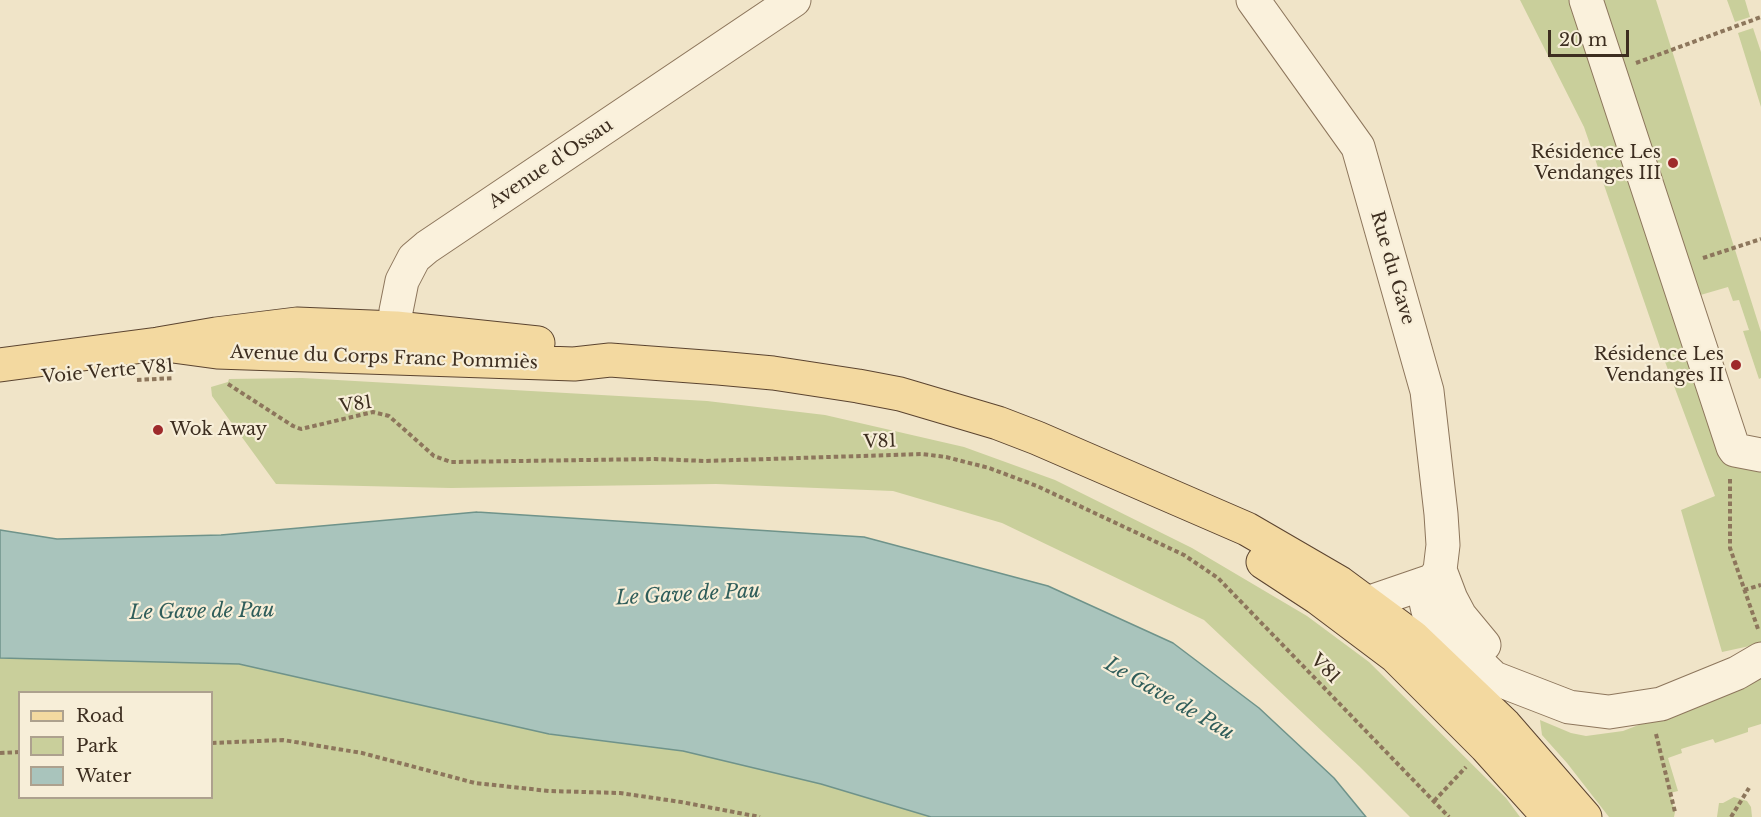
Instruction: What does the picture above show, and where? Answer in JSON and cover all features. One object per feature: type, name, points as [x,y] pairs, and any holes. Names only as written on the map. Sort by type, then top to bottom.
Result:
[{"type":"main road","name":"Avenue du Corps Franc Pommiès","points":[[0,365],[297,324],[396,328],[571,346],[610,360]]},
{"type":"main road","name":"Avenue du Corps Franc Pommiès","points":[[158,344],[217,352],[574,364],[610,360],[718,368],[858,386],[900,394],[998,423],[1090,460],[1247,529],[1340,583],[1413,637],[1505,726],[1586,817]]},
{"type":"main road","name":"Avenue du Corps Franc Pommiès","points":[[1090,460],[1226,538],[1318,598],[1395,656],[1486,747],[1549,817]]},
{"type":"street","name":"Avenue d'Ossau","points":[[396,328],[396,311],[402,281],[414,258],[427,247],[794,0]]},
{"type":"street","name":"Rue du Gave","points":[[1252,0],[1358,147],[1427,391],[1443,545],[1437,575],[1460,616],[1501,666],[1534,692],[1569,707],[1609,712],[1661,704],[1737,673],[1761,659]]},
{"type":"street","points":[[1586,0],[1674,268],[1747,451]]},
{"type":"street","points":[[350,356],[396,328]]},
{"type":"street","points":[[1367,603],[1437,575]]},
{"type":"path","points":[[1610,72],[1761,17]]},
{"type":"path","points":[[1674,268],[1761,239]]},
{"type":"path","name":"Voie Verte V81","points":[[131,380],[183,378]]},
{"type":"path","name":"V81","points":[[227,383],[301,429],[374,412],[389,416],[434,456],[451,462],[655,459],[706,461],[922,454],[946,457],[989,468],[1037,486],[1184,555],[1204,567],[1449,817]]},
{"type":"path","points":[[1747,451],[1730,455],[1730,548],[1761,638]]},
{"type":"path","points":[[1744,590],[1761,585]]},
{"type":"path","points":[[1649,706],[1675,812]]},
{"type":"path","points":[[213,743],[283,740],[362,753],[475,783],[549,791],[620,794],[681,802],[759,817]]},
{"type":"path","points":[[0,753],[18,752]]},
{"type":"path","points":[[1434,801],[1467,766]]},
{"type":"path","points":[[1731,817],[1749,788]]},
{"type":"green space","points":[[1520,0],[1579,0],[1729,454],[1761,460],[1761,643],[1759,644],[1722,652],[1681,510],[1715,496],[1664,359],[1584,127]]},
{"type":"green space","points":[[1592,0],[1656,0],[1761,332],[1761,378],[1759,379],[1743,331],[1749,330],[1739,300],[1733,301],[1728,287],[1697,296]]},
{"type":"green space","points":[[1727,0],[1745,0],[1750,17],[1735,22]]},
{"type":"green space","points":[[1753,28],[1761,52],[1761,107],[1738,33]]},
{"type":"green space","points":[[302,378],[707,401],[825,415],[964,447],[1055,480],[1192,548],[1307,616],[1369,662],[1506,798],[1520,817],[1410,817],[1204,620],[1002,523],[893,491],[716,484],[451,488],[276,484],[212,396],[211,387],[228,382],[229,379]]},
{"type":"green space","points":[[0,658],[239,664],[549,734],[683,751],[821,784],[931,817],[0,817]]},
{"type":"green space","points":[[1761,678],[1761,724],[1748,728],[1748,732],[1715,743],[1713,739],[1681,749],[1682,753],[1668,758],[1678,791],[1670,793],[1675,812],[1674,817],[1609,817],[1542,735],[1540,720],[1571,733],[1586,736],[1623,731]]},
{"type":"green space","points":[[1734,797],[1747,801],[1751,807],[1752,817],[1717,817],[1719,803]]},
{"type":"water","name":"Le Gave de Pau","points":[[477,512],[864,537],[1048,586],[1173,643],[1259,708],[1334,778],[1366,817],[931,817],[821,784],[683,751],[549,734],[239,664],[0,658],[0,530],[57,539],[221,535]]},
{"type":"place","name":"Résidence Les Vendanges III","points":[[1673,163]]},
{"type":"place","name":"Résidence Les Vendanges II","points":[[1736,365]]},
{"type":"place","name":"Wok Away","points":[[158,430]]}]
